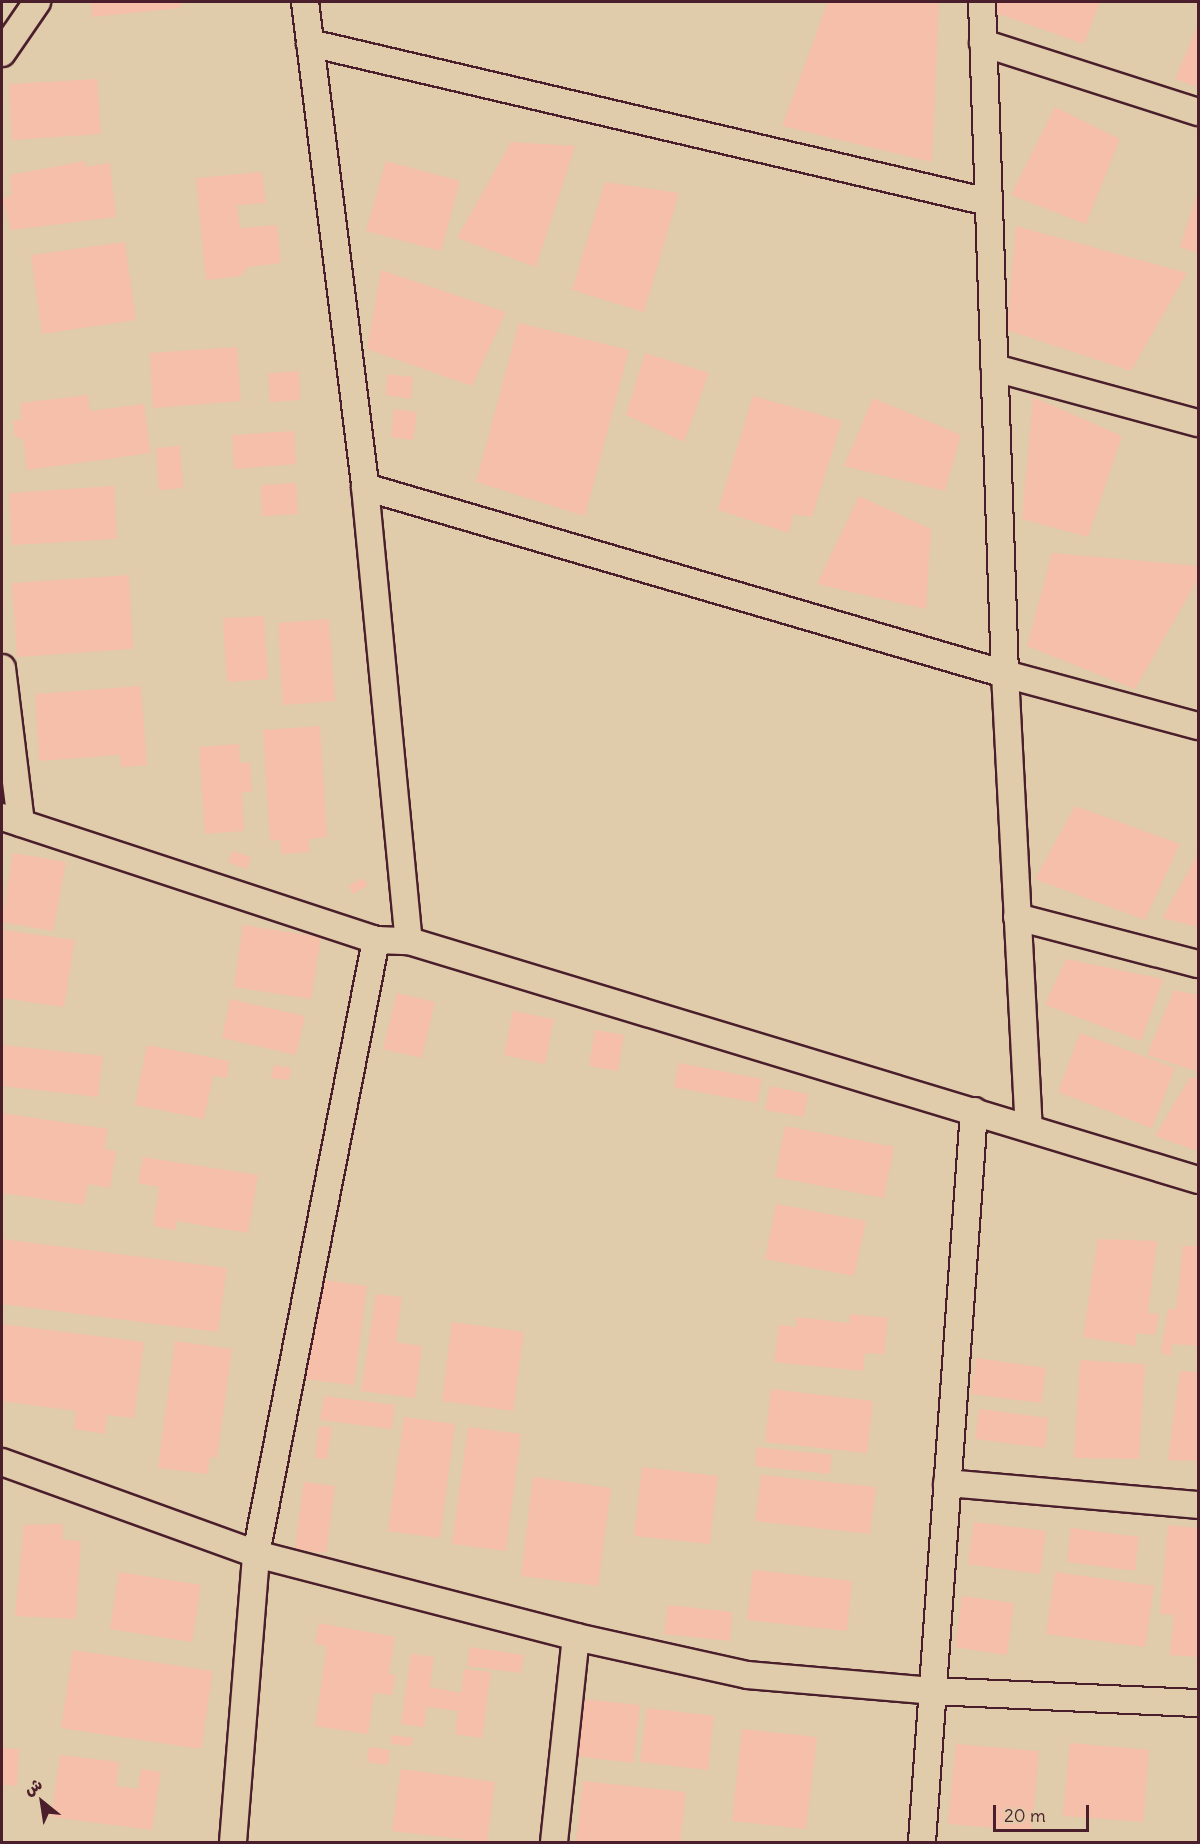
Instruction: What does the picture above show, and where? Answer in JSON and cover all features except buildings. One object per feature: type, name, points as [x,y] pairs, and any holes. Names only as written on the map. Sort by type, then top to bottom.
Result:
[{"type":"street","points":[[2,53],[37,2]]},
{"type":"street","points":[[305,2],[365,487],[409,941]]},
{"type":"street","points":[[982,2],[1005,674],[1029,1125]]},
{"type":"street","points":[[310,43],[988,202]]},
{"type":"street","points":[[983,43],[1198,112]]},
{"type":"street","points":[[995,368],[1198,423]]},
{"type":"street","points":[[365,487],[1005,674],[1198,726]]},
{"type":"street","points":[[2,668],[11,820],[376,940],[409,941],[974,1111],[1029,1125],[1198,1180]]},
{"type":"street","points":[[1017,917],[1198,964]]},
{"type":"street","points":[[233,1842],[256,1554],[376,940]]},
{"type":"street","points":[[922,1842],[974,1111]]},
{"type":"street","points":[[2,1462],[256,1554],[576,1637],[747,1675],[932,1691],[1198,1703]]},
{"type":"street","points":[[947,1483],[1198,1505]]},
{"type":"street","points":[[554,1842],[576,1637]]}]
